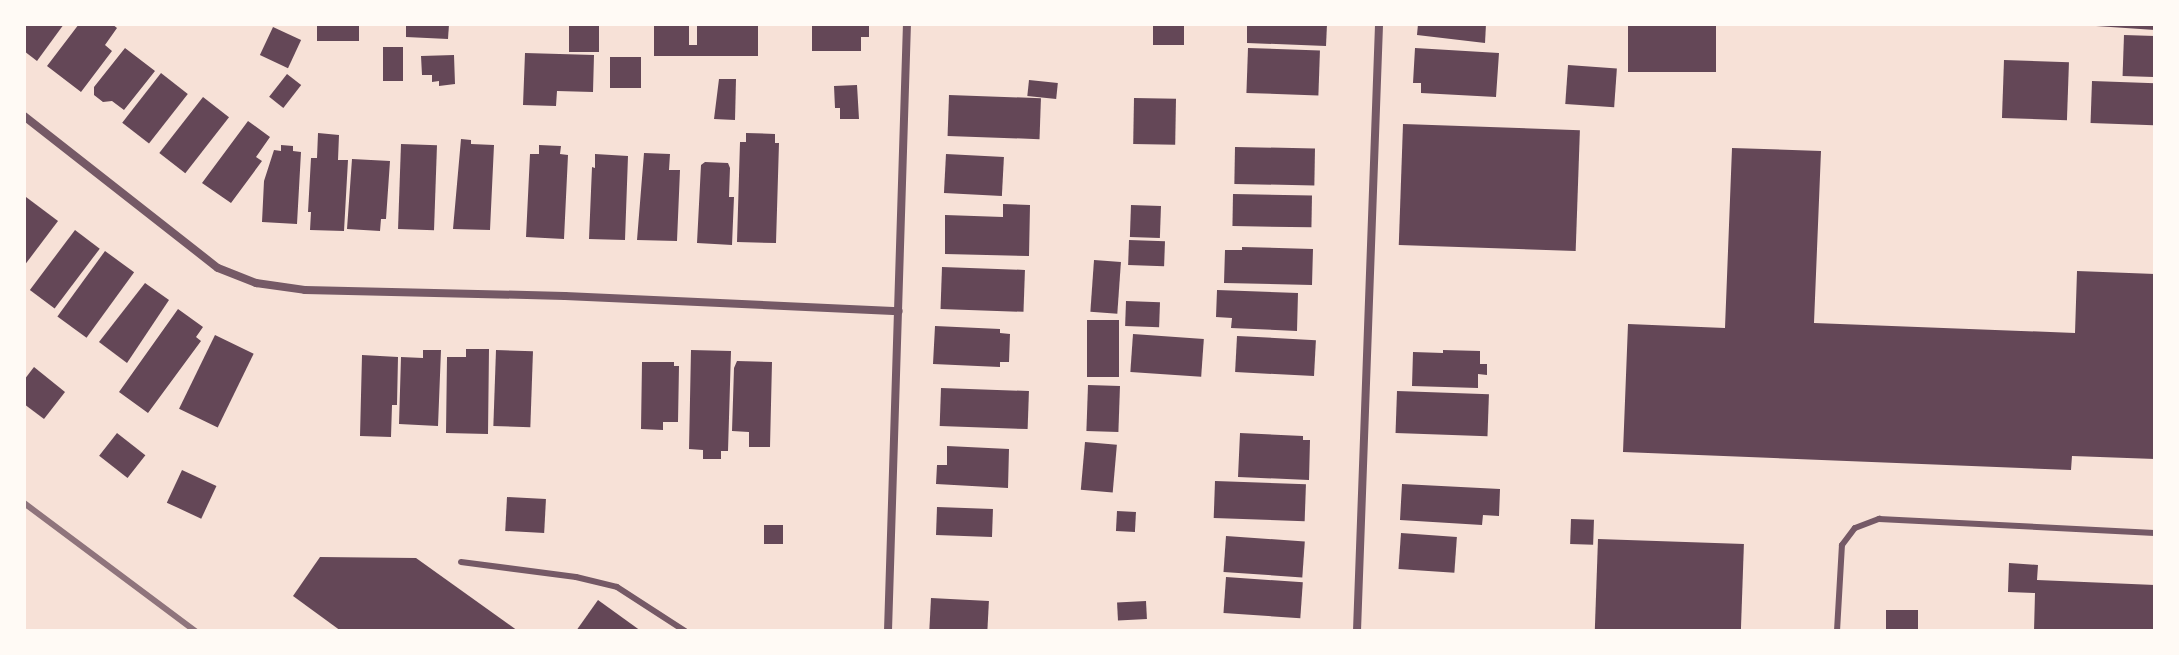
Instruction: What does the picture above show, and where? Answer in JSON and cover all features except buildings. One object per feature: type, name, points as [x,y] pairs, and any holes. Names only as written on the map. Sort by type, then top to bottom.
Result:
[{"type":"street","points":[[888,631],[907,24]]},
{"type":"street","points":[[1357,631],[1379,24]]},
{"type":"street","points":[[24,116],[218,268],[256,283],[305,290],[565,296],[899,311]]},
{"type":"lane","points":[[1837,631],[1842,545],[1855,528],[1879,519],[2155,533]]},
{"type":"lane","points":[[461,562],[576,577],[617,587],[685,631]]},
{"type":"railway","points":[[24,503],[195,631]]}]
